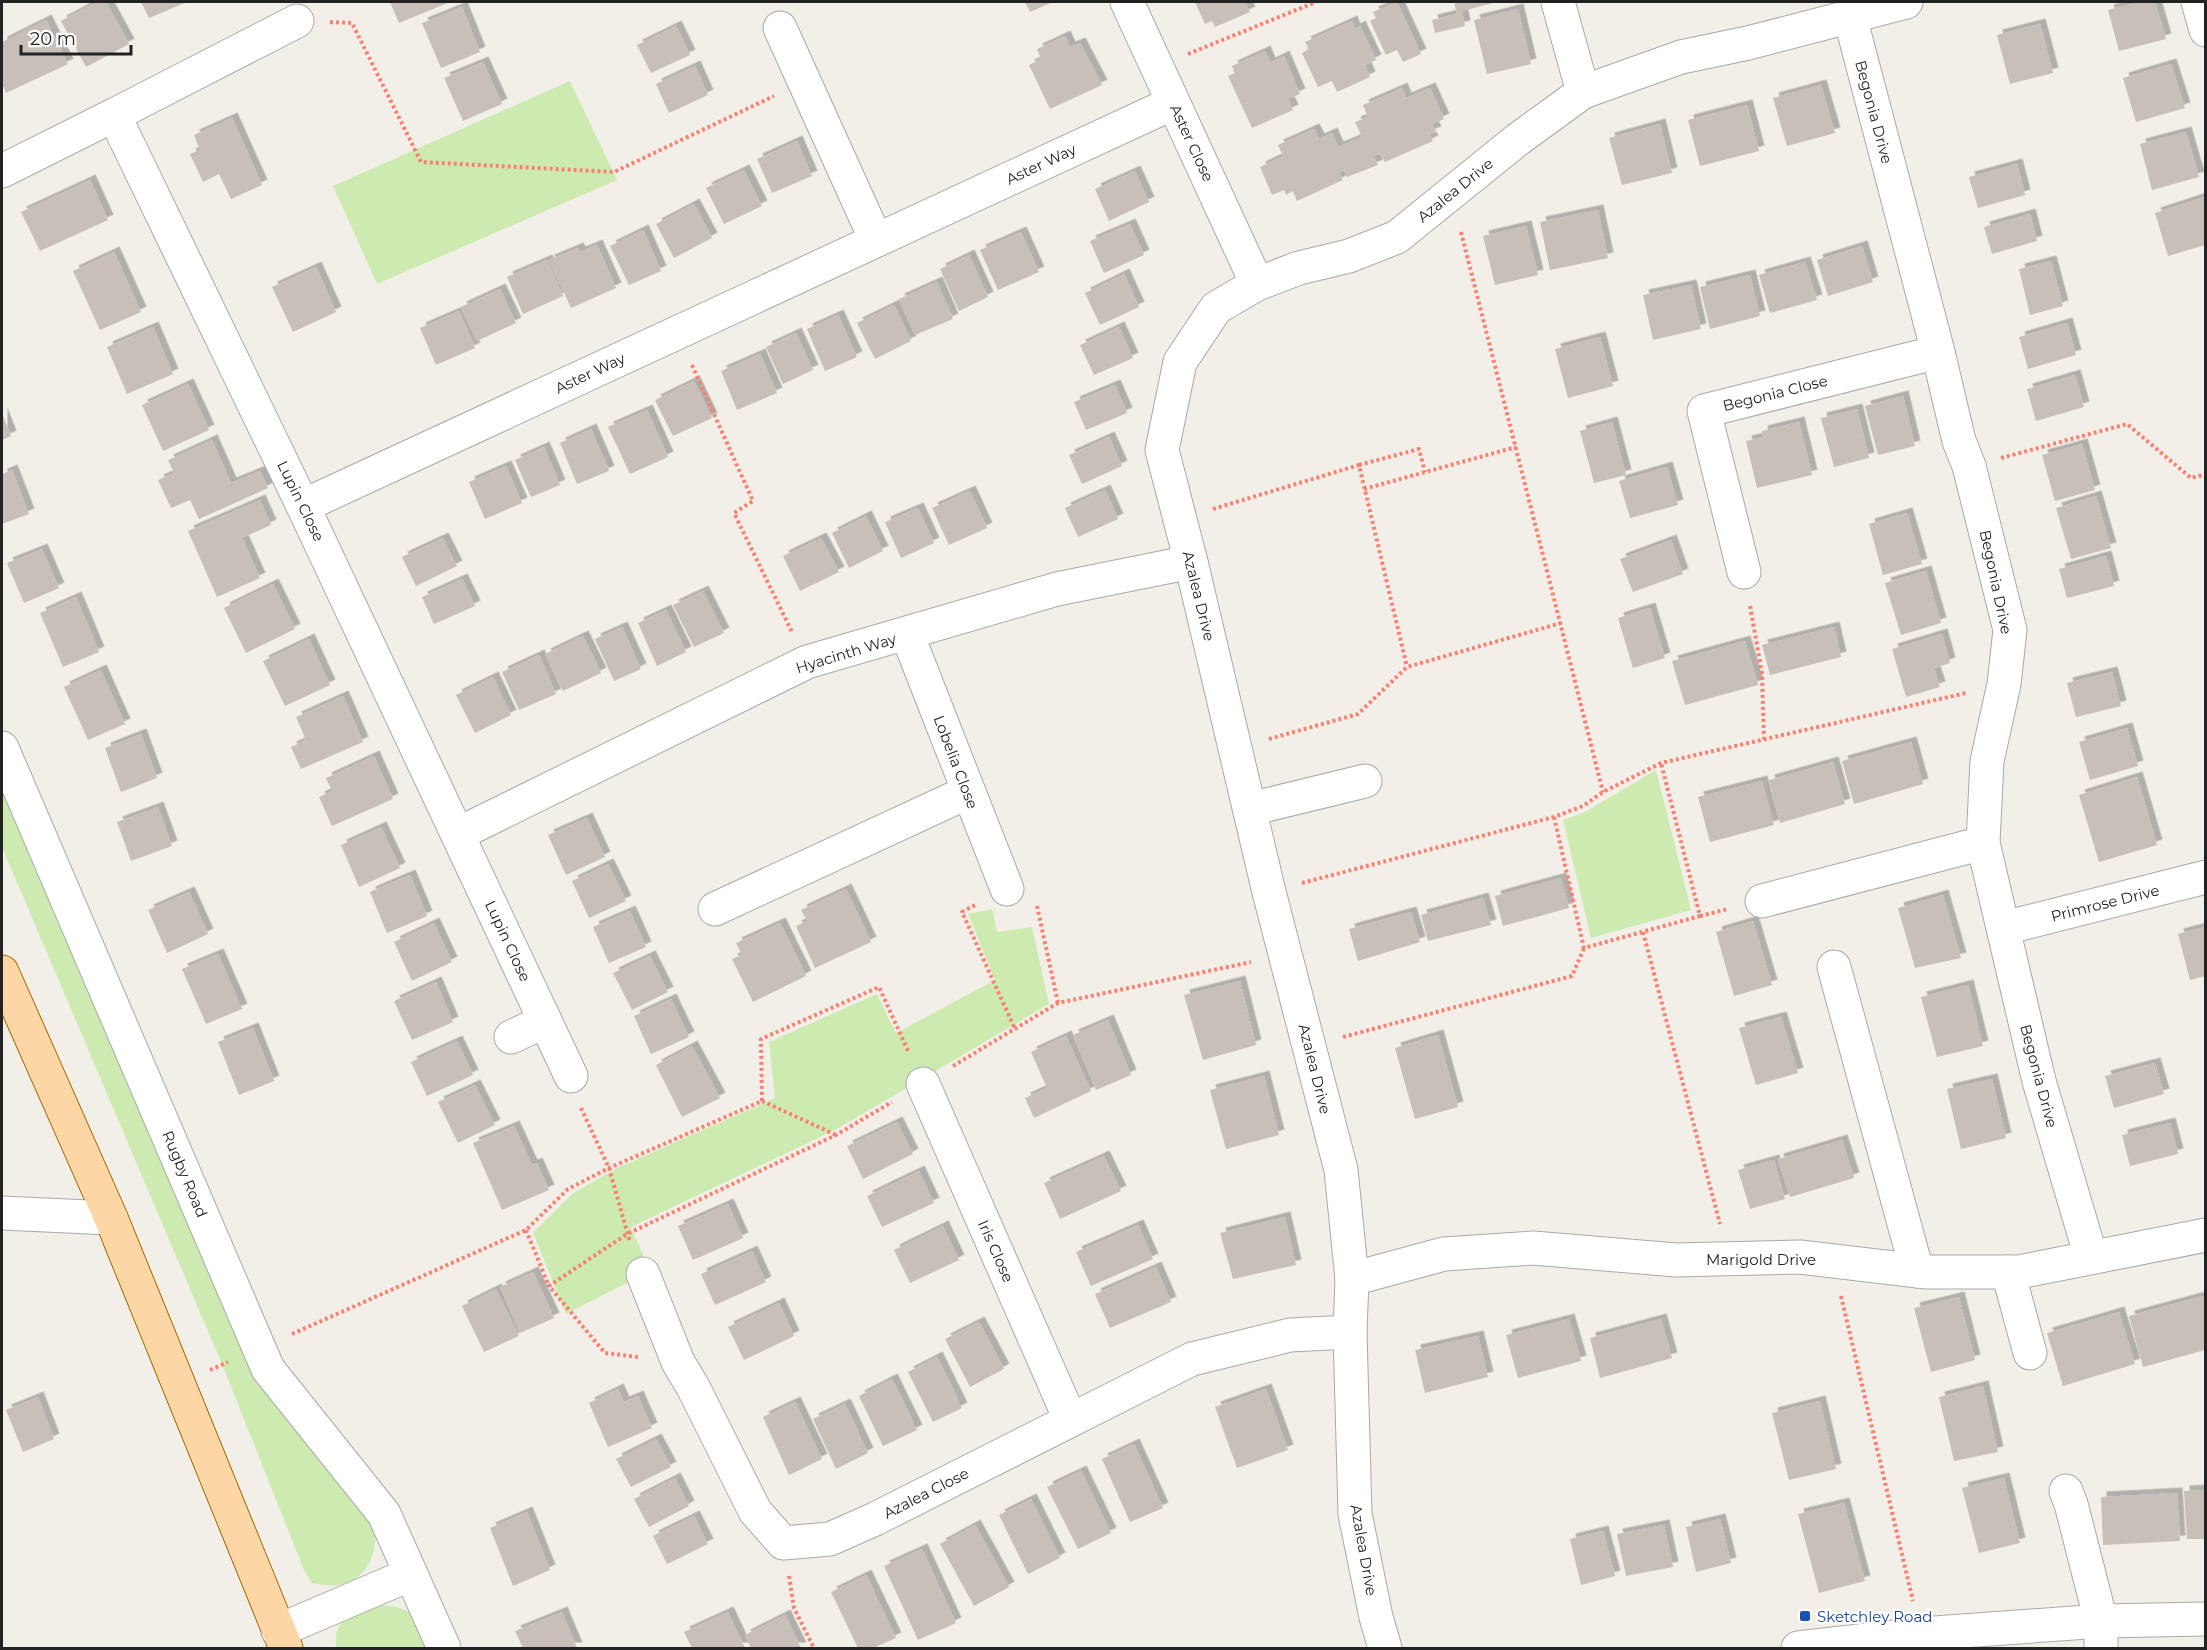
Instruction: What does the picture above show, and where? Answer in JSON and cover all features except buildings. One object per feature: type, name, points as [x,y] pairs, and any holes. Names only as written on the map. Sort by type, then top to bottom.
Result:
[{"type":"main road","points":[[2,972],[111,1218],[282,1640]]},
{"type":"street","name":"Aster Close","points":[[1127,2],[1257,284]]},
{"type":"street","points":[[1558,2],[1583,92]]},
{"type":"street","name":"Azalea Drive","points":[[1385,1648],[1376,1617],[1355,1514],[1350,1332],[1352,1279],[1341,1170],[1269,892],[1191,562],[1162,450],[1180,362],[1216,308],[1257,284],[1299,268],[1349,256],[1397,237],[1517,140],[1583,92],[1681,57],[1748,43],[1814,12],[1850,17],[1906,2]]},
{"type":"street","points":[[2198,2],[2205,30]]},
{"type":"street","name":"Begonia Drive","points":[[1850,17],[2010,630],[2004,684],[1987,761],[1983,843],[2039,1081],[2091,1257]]},
{"type":"street","points":[[2,171],[297,21]]},
{"type":"street","points":[[780,28],[876,240]]},
{"type":"street","name":"Aster Way","points":[[303,506],[1173,103]]},
{"type":"street","name":"Lupin Close","points":[[114,115],[303,506],[571,1076]]},
{"type":"street","name":"Begonia Close","points":[[1744,572],[1704,411],[1938,352]]},
{"type":"street","name":"Hyacinth Way","points":[[458,834],[807,663],[1057,589],[1191,562]]},
{"type":"street","name":"Lobelia Close","points":[[907,634],[1007,889]]},
{"type":"street","name":"Rugby Road","points":[[2,748],[268,1369],[384,1514],[444,1648]]},
{"type":"street","points":[[1250,809],[1365,781]]},
{"type":"street","points":[[715,909],[968,792]]},
{"type":"street","points":[[1762,901],[1983,843]]},
{"type":"street","name":"Primrose Drive","points":[[2004,928],[2205,877]]},
{"type":"street","points":[[1834,967],[1917,1271]]},
{"type":"street","points":[[511,1037],[544,1021]]},
{"type":"street","name":"Iris Close","points":[[923,1084],[1070,1419]]},
{"type":"street","points":[[2,1213],[111,1218]]},
{"type":"street","name":"Marigold Drive","points":[[1352,1279],[1443,1254],[1533,1248],[1676,1260],[1800,1257],[1927,1272],[2019,1272],[2205,1235]]},
{"type":"street","points":[[2008,1272],[2030,1353]]},
{"type":"street","points":[[643,1274],[678,1362],[693,1387],[755,1511],[783,1543]]},
{"type":"street","name":"Azalea Close","points":[[783,1543],[830,1539],[949,1482],[1192,1359],[1290,1335],[1350,1332]]},
{"type":"street","points":[[2066,1491],[2101,1635]]},
{"type":"street","points":[[282,1640],[411,1574]]},
{"type":"street","points":[[1798,1648],[1921,1634],[2101,1635],[2205,1619]]},
{"type":"path","points":[[1301,2],[1303,7]]},
{"type":"path","points":[[1157,67],[1316,2]]},
{"type":"path","points":[[297,21],[352,23],[421,162],[614,172],[804,81]]},
{"type":"path","points":[[1450,193],[1603,792]]},
{"type":"path","points":[[678,332],[753,501],[734,513],[807,663]]},
{"type":"path","points":[[1969,466],[2127,424],[2191,478],[2205,474]]},
{"type":"path","points":[[1364,489],[1516,447]]},
{"type":"path","points":[[1180,519],[1419,449],[1425,472]]},
{"type":"path","points":[[1359,465],[1407,667]]},
{"type":"path","points":[[1744,572],[1762,674],[1764,739]]},
{"type":"path","points":[[1236,749],[1358,714],[1407,667],[1561,624]]},
{"type":"path","points":[[1269,892],[1554,817],[1582,806],[1603,792],[1660,763],[2004,684]]},
{"type":"path","points":[[1584,948],[1700,916],[1660,763]]},
{"type":"path","points":[[1309,1046],[1572,976],[1584,948],[1554,817]]},
{"type":"path","points":[[1015,1029],[962,912],[1031,877],[1058,1003]]},
{"type":"path","points":[[1643,932],[1730,1258]]},
{"type":"path","points":[[549,1286],[627,1234],[836,1135],[1058,1003],[1285,954]]},
{"type":"path","points":[[762,1101],[761,1039],[879,987],[923,1084]]},
{"type":"path","points":[[571,1076],[582,1111],[609,1168],[627,1234],[643,1274]]},
{"type":"path","points":[[178,1383],[526,1230],[568,1189],[609,1168],[762,1101],[836,1135]]},
{"type":"path","points":[[526,1230],[549,1286],[605,1353],[678,1362]]},
{"type":"path","points":[[1833,1260],[1921,1634]]},
{"type":"path","points":[[783,1543],[794,1608],[814,1648]]},
{"type":"green space","points":[[570,81],[617,180],[377,284],[333,186]]},
{"type":"green space","points":[[2,765],[255,1350],[376,1530],[372,1557],[367,1567],[359,1576],[350,1581],[339,1585],[312,1583],[304,1570],[222,1364],[2,847]]},
{"type":"green space","points":[[1656,770],[1691,910],[1591,938],[1563,820],[1585,812]]},
{"type":"green space","points":[[992,909],[997,932],[1032,927],[1049,1004],[837,1129],[631,1227],[650,1271],[566,1314],[533,1233],[572,1194],[615,1169],[775,1098],[769,1042],[877,994],[896,1033],[995,980],[968,914]]},
{"type":"green space","points":[[368,1605],[393,1607],[409,1613],[421,1626],[432,1648],[336,1648],[339,1626],[348,1616]]},
{"type":"place","name":"Sketchley Road","points":[[1805,1616]]}]
